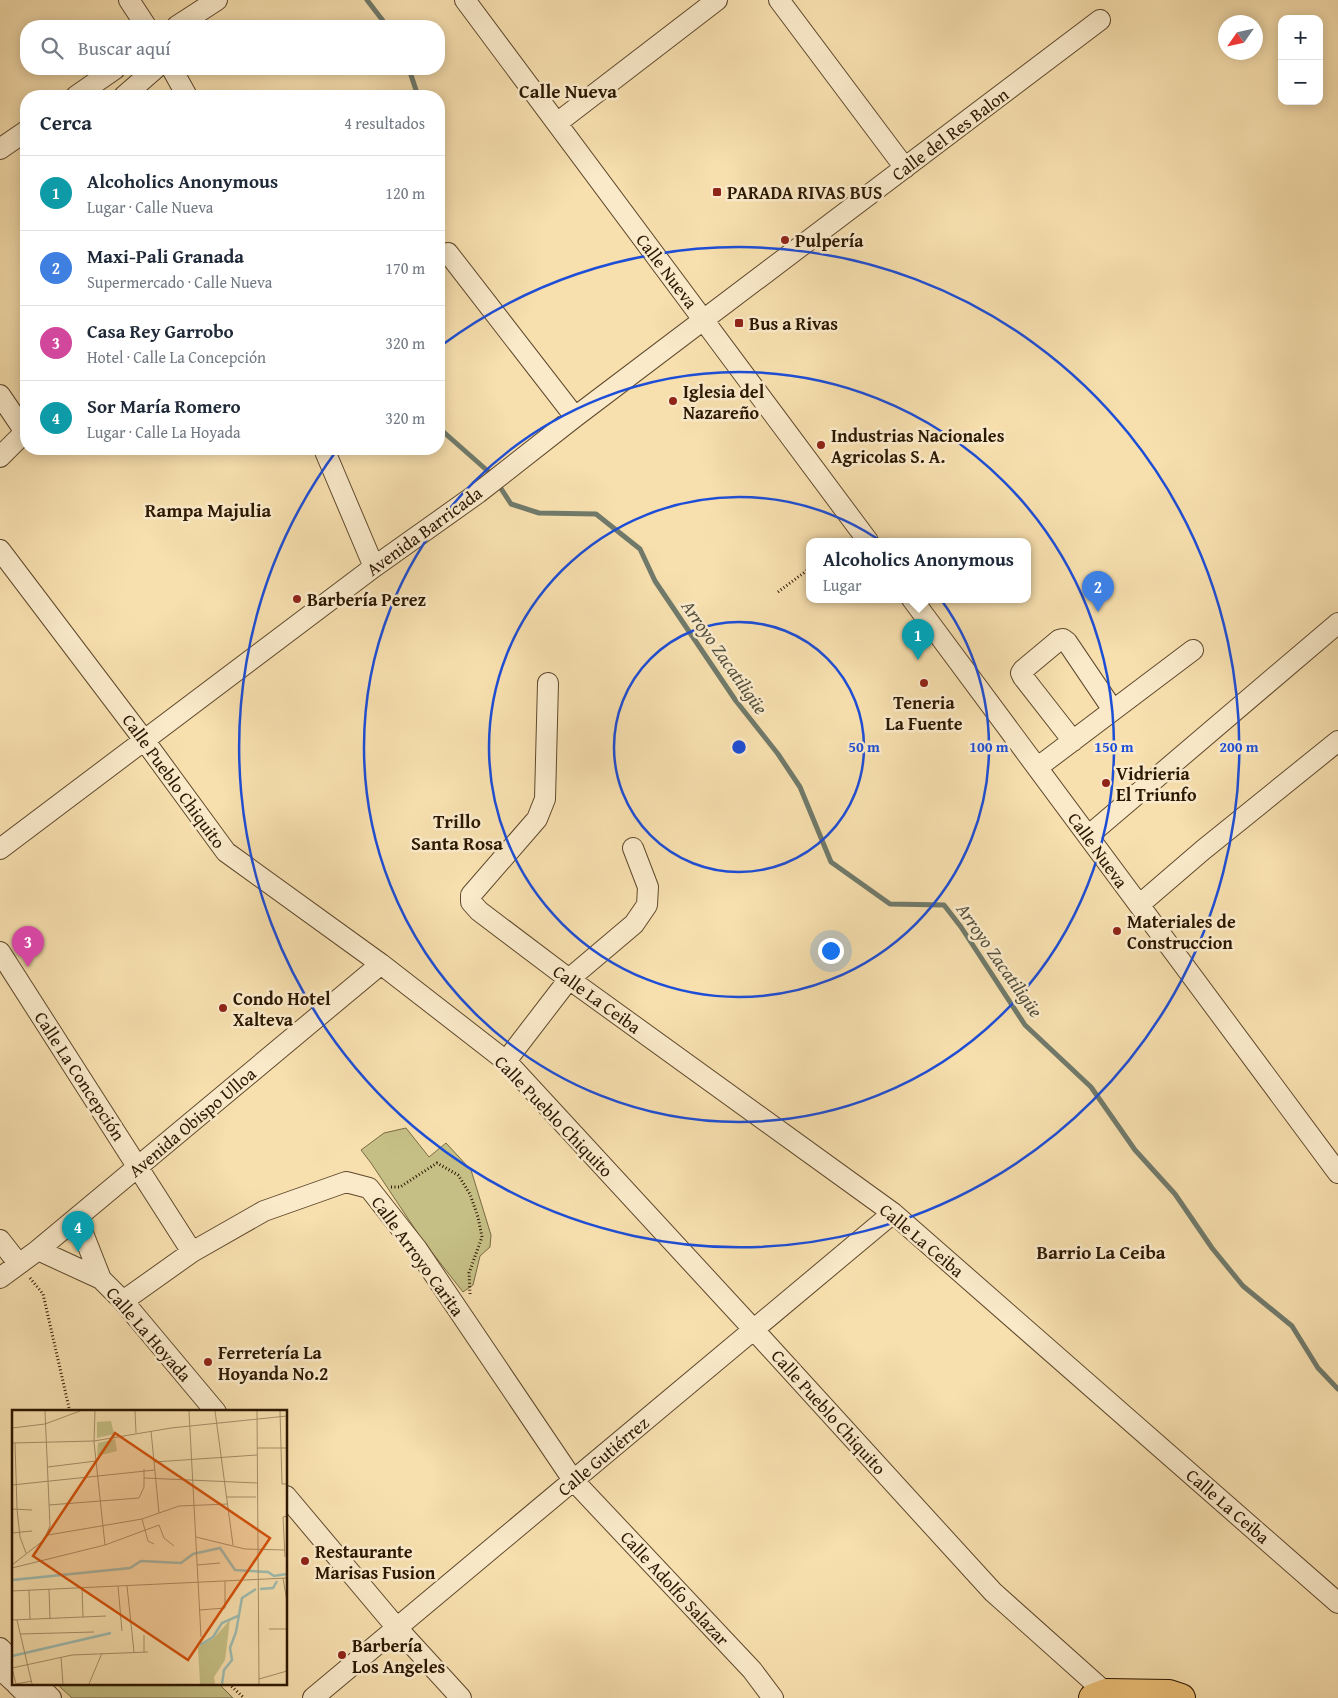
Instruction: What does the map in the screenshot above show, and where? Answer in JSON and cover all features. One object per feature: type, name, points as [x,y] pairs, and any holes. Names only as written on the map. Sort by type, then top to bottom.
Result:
[{"type":"highway","points":[[1099,1696],[1168,1694],[1181,1698]]},
{"type":"street","points":[[128,0],[142,20]]},
{"type":"street","points":[[186,20],[217,0]]},
{"type":"street","name":"Calle Nueva","points":[[465,0],[866,538]]},
{"type":"street","points":[[557,123],[717,0]]},
{"type":"street","points":[[779,0],[905,168]]},
{"type":"street","name":"Calle del Res Balon","points":[[704,320],[1100,20]]},
{"type":"street","points":[[85,90],[106,75]]},
{"type":"street","points":[[131,90],[148,75]]},
{"type":"street","points":[[175,75],[184,90]]},
{"type":"street","points":[[0,149],[20,135]]},
{"type":"street","points":[[448,253],[575,417]]},
{"type":"street","name":"Avenida Barricada","points":[[0,849],[374,567],[478,494],[575,417],[704,320]]},
{"type":"street","points":[[0,395],[20,423]]},
{"type":"street","points":[[0,457],[20,437]]},
{"type":"street","points":[[327,455],[374,567]]},
{"type":"street","name":"Calle Pueblo Chiquito","points":[[0,550],[226,852],[381,964],[506,1061],[993,1592],[1099,1696]]},
{"type":"street","name":"Calle Nueva","points":[[915,603],[1336,1166]]},
{"type":"street","points":[[1088,836],[1338,624]]},
{"type":"street","points":[[1073,741],[1023,677],[1022,673],[1023,670],[1059,640],[1063,639],[1067,642],[1113,710]]},
{"type":"street","points":[[1038,767],[1193,650]]},
{"type":"street","name":"Calle La Ceiba","points":[[548,683],[545,799],[537,818],[471,895],[471,902],[479,911],[569,979],[893,1213],[1338,1603]]},
{"type":"street","points":[[1139,905],[1203,850],[1338,741]]},
{"type":"street","points":[[506,1061],[569,979],[634,924],[647,905],[648,887],[633,848]]},
{"type":"street","name":"Calle La Concepción","points":[[0,952],[192,1252]]},
{"type":"street","name":"Avenida Obispo Ulloa","points":[[0,1278],[77,1218],[381,964]]},
{"type":"street","name":"Calle Arroyo Carita","points":[[123,1301],[192,1252],[264,1212],[346,1182],[369,1188],[417,1249],[574,1480]]},
{"type":"street","name":"Calle Gutiérrez","points":[[312,1698],[893,1213]]},
{"type":"street","name":"Calle La Hoyada","points":[[77,1218],[101,1279]]},
{"type":"street","points":[[0,1240],[18,1263]]},
{"type":"street","name":"Calle La Hoyada","points":[[38,1250],[101,1279],[123,1301],[214,1410]]},
{"type":"street","name":"Calle Adolfo Salazar","points":[[574,1480],[752,1670],[773,1698]]},
{"type":"street","points":[[288,1498],[397,1628],[460,1698]]},
{"type":"street","points":[[0,1648],[12,1660]]},
{"type":"street","points":[[0,1669],[12,1680]]},
{"type":"street","points":[[18,1686],[30,1698]]},
{"type":"street","points":[[39,1686],[51,1698]]},
{"type":"path","points":[[778,592],[806,571]]},
{"type":"path","points":[[369,1188],[400,1187],[437,1163],[458,1175],[470,1194],[478,1217],[482,1237],[469,1273],[470,1302],[464,1319]]},
{"type":"path","points":[[18,1263],[43,1294],[70,1410]]},
{"type":"path","points":[[231,1686],[244,1698]]},
{"type":"shaded area","points":[[406,1128],[429,1157],[446,1143],[471,1170],[491,1235],[490,1247],[480,1256],[473,1285],[463,1292],[423,1241],[361,1150],[384,1133]]},
{"type":"shaded area","points":[[59,1686],[221,1686],[233,1698],[72,1698]]},
{"type":"waterway","name":"Arroyo Zacatiligüe","points":[[367,0],[382,20]]},
{"type":"waterway","name":"Arroyo Zacatiligüe","points":[[411,75],[416,90]]},
{"type":"waterway","name":"Arroyo Zacatiligüe","points":[[445,433],[493,477]]},
{"type":"waterway","name":"Arroyo Zacatiligüe","points":[[498,484],[511,504],[539,513],[596,514],[640,549],[655,581],[736,701],[778,754],[800,787],[831,862],[890,904],[944,905],[961,927],[1025,1025],[1091,1087],[1135,1150],[1175,1194],[1212,1248],[1243,1286],[1292,1326],[1318,1368],[1338,1389]]},
{"type":"place","name":"PARADA RIVAS BUS","points":[[717,192]]},
{"type":"place","name":"Pulpería","points":[[785,240]]},
{"type":"place","name":"Bus a Rivas","points":[[739,323]]},
{"type":"place","name":"Iglesia del Nazareño","points":[[673,401]]},
{"type":"place","name":"Industrias Nacionales Agricolas S. A.","points":[[821,445]]},
{"type":"place","name":"Barbería Perez","points":[[297,599]]},
{"type":"place","name":"Maxi-Pali Granada","points":[[1098,612]]},
{"type":"place","name":"Alcoholics Anonymous","points":[[918,660]]},
{"type":"place","name":"Teneria La Fuente","points":[[924,683]]},
{"type":"place","name":"Vidrieria El Triunfo","points":[[1106,783]]},
{"type":"place","name":"Materiales de Construccion","points":[[1117,931]]},
{"type":"place","name":"Casa Rey Garrobo","points":[[28,967]]},
{"type":"place","name":"Condo Hotel Xalteva","points":[[223,1008]]},
{"type":"place","name":"Sor María Romero","points":[[78,1252]]},
{"type":"place","name":"Ferretería La Hoyanda No.2","points":[[208,1362]]},
{"type":"place","name":"Restaurante Marisas Fusion","points":[[305,1561]]},
{"type":"place","name":"Barbería Los Angeles","points":[[342,1655]]},
{"type":"district","name":"Calle Nueva","points":[[568,91]]},
{"type":"district","name":"Rampa Majulia","points":[[208,510]]},
{"type":"district","name":"Trillo Santa Rosa","points":[[457,832]]},
{"type":"district","name":"Barrio La Ceiba","points":[[1101,1252]]}]
